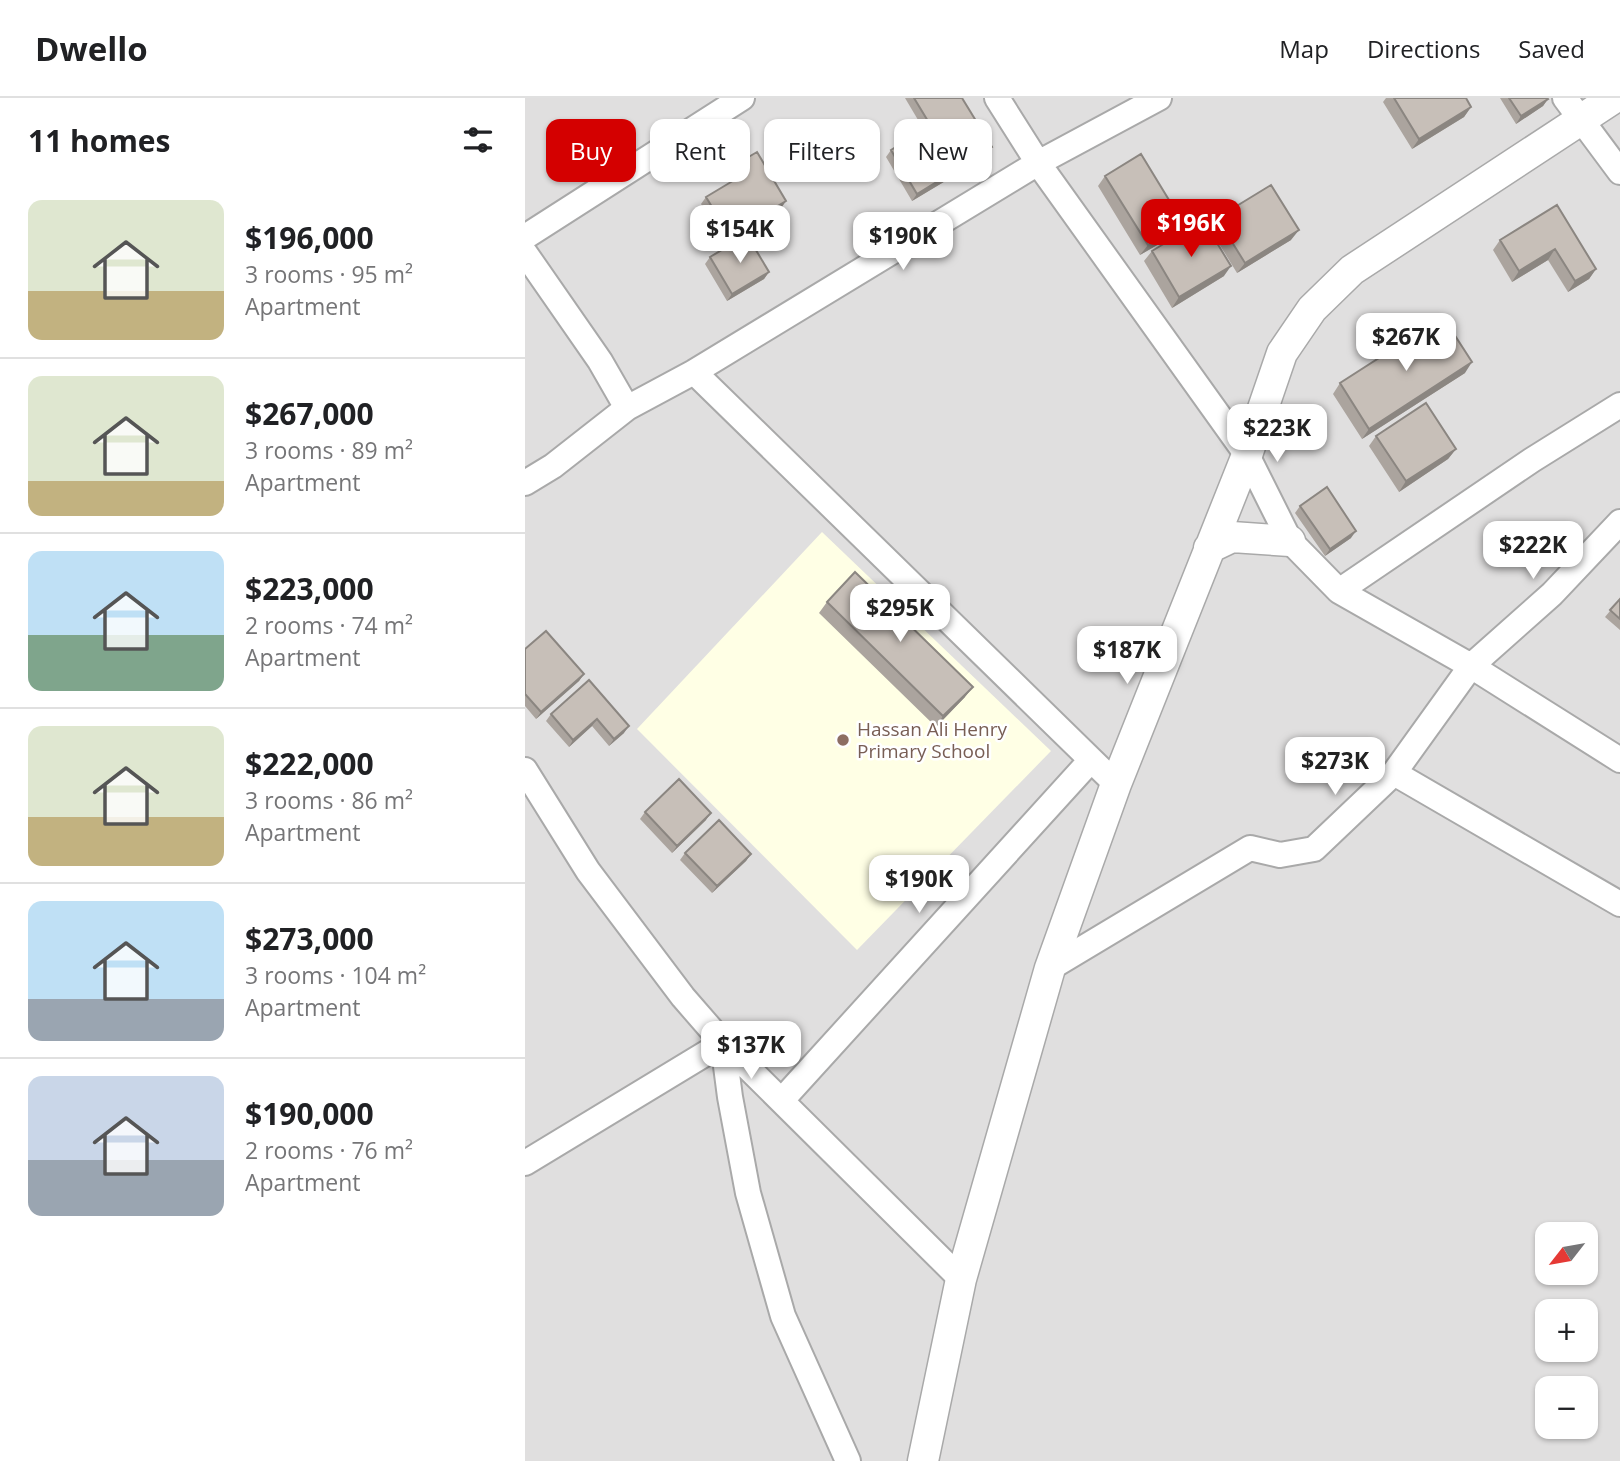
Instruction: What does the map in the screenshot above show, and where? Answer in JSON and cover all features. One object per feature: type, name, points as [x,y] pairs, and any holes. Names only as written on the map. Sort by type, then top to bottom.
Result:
[{"type":"street","points":[[525,237],[742,98]]},
{"type":"street","points":[[997,98],[1038,163],[1247,455],[1290,541],[1339,591],[1471,666],[1620,760]]},
{"type":"street","points":[[525,483],[553,466],[627,408],[694,372],[1038,163],[1159,98]]},
{"type":"street","points":[[923,1461],[961,1279],[1050,968],[1116,784],[1247,455],[1282,353],[1312,309],[1352,270],[1572,109],[1614,98]]},
{"type":"street","points":[[1572,109],[1620,172]]},
{"type":"street","points":[[525,253],[600,361],[627,408]]},
{"type":"street","points":[[694,372],[1116,784]]},
{"type":"street","points":[[1339,591],[1532,460],[1620,405]]},
{"type":"street","points":[[1050,968],[1250,848],[1280,855],[1314,849],[1394,773],[1471,666],[1552,594],[1620,522]]},
{"type":"street","points":[[1209,548],[1232,537],[1290,541]]},
{"type":"street","points":[[782,1100],[1091,760]]},
{"type":"street","points":[[525,770],[596,881],[683,997],[723,1043],[961,1279]]},
{"type":"street","points":[[1394,773],[1620,904]]},
{"type":"street","points":[[529,1153],[723,1043]]},
{"type":"street","points":[[723,1043],[748,1193],[783,1316],[848,1461]]},
{"type":"shaded area","points":[[525,98],[1620,98],[1620,1461],[525,1461]]},
{"type":"shaded area","name":"Hassan Ali Henry Primary School","points":[[822,532],[1051,751],[857,950],[637,729]]},
{"type":"building","points":[[914,98],[962,98],[975,119],[927,119]]},
{"type":"building","points":[[1394,98],[1466,98],[1471,107],[1419,139]]},
{"type":"building","points":[[1509,98],[1547,98],[1548,99],[1521,116]]},
{"type":"building","points":[[757,152],[764,164],[764,182],[775,182],[786,201],[729,235],[706,197],[731,182],[750,182],[750,156]]},
{"type":"building","points":[[1141,154],[1183,223],[1148,245],[1105,176]]},
{"type":"building","points":[[910,182],[936,182],[917,194]]},
{"type":"building","points":[[1271,185],[1299,230],[1245,263],[1217,218]]},
{"type":"building","points":[[1557,205],[1596,269],[1575,281],[1555,249],[1519,271],[1500,240]]},
{"type":"building","points":[[1203,220],[1231,266],[1179,297],[1152,251]]},
{"type":"building","points":[[747,235],[769,272],[732,294],[710,257]]},
{"type":"building","points":[[1443,317],[1472,362],[1369,429],[1340,383]]},
{"type":"building","points":[[1426,403],[1456,449],[1406,481],[1376,436]]},
{"type":"building","points":[[1327,487],[1356,531],[1330,549],[1300,506]]},
{"type":"building","points":[[855,572],[973,687],[943,716],[827,602]]},
{"type":"building","points":[[1620,599],[1620,619],[1610,610]]},
{"type":"building","points":[[546,631],[584,674],[541,712],[525,694],[525,649]]},
{"type":"building","points":[[589,680],[629,726],[614,739],[597,719],[573,740],[551,714]]},
{"type":"building","points":[[679,779],[711,813],[677,846],[645,812]]},
{"type":"building","points":[[719,820],[751,854],[717,886],[685,853]]},
{"type":"place","name":"Hassan Ali Henry Primary School","points":[[843,740]]}]
